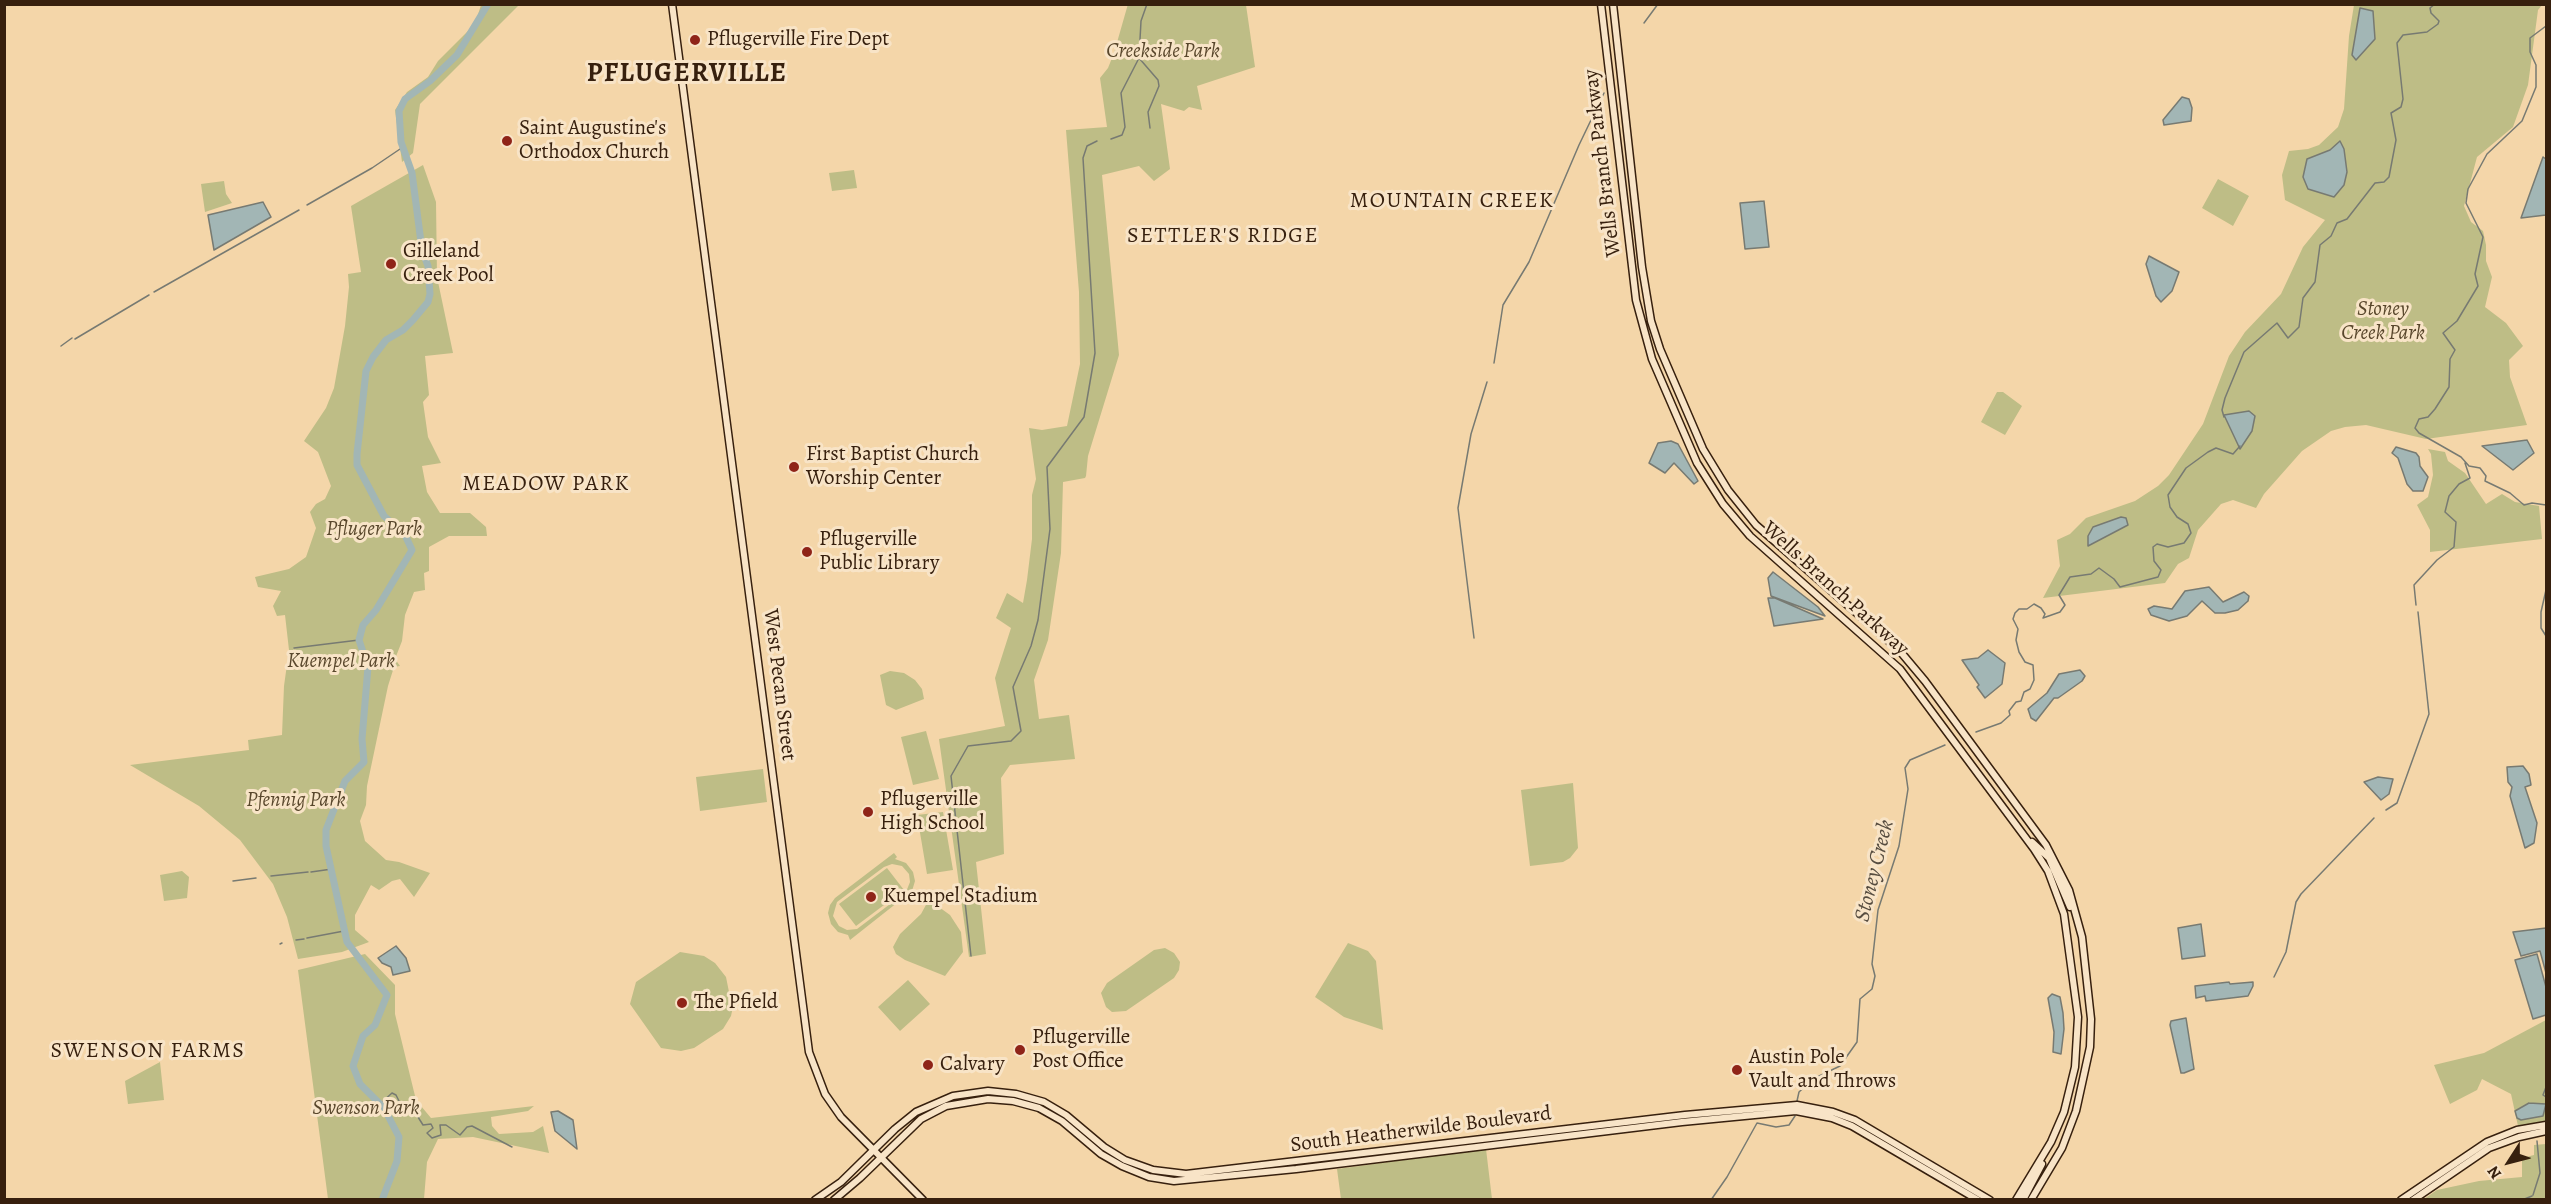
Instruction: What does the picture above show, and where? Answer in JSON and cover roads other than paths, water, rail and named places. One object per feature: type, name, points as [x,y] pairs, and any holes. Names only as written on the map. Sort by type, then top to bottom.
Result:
[{"type":"main road","name":"West Pecan Street","points":[[672,4],[731,436],[806,1038],[813,1066],[825,1094],[847,1125],[923,1200]]},
{"type":"main road","name":"Wells Branch Parkway","points":[[1601,4],[1636,300],[1652,359],[1687,443],[1713,490],[1750,536],[1885,653],[1915,688],[2048,871],[2064,914],[2078,1017],[2075,1067],[2064,1112],[2051,1142],[2016,1200]]},
{"type":"main road","name":"Wells Branch Parkway","points":[[1613,4],[1646,293],[1660,349],[1695,434],[1728,490],[1756,525],[1899,650],[1925,681],[2046,845],[2059,867],[2075,911],[2082,937],[2091,1019],[2087,1069],[2076,1111],[2062,1148],[2031,1200]]},
{"type":"main road","points":[[1915,688],[1925,681]]},
{"type":"main road","points":[[2026,838],[2047,854],[2070,907],[2075,911]]},
{"type":"main road","points":[[2075,1067],[2087,1069]]},
{"type":"main road","name":"South Heatherwilde Boulevard","points":[[815,1200],[841,1182],[902,1122],[924,1108],[966,1093],[1030,1097],[1056,1108],[1081,1132]]},
{"type":"main road","name":"South Heatherwilde Boulevard","points":[[834,1200],[910,1128],[928,1115],[969,1101],[1003,1096],[1053,1115],[1125,1161],[1163,1172],[1199,1173],[1296,1165],[1782,1105],[1815,1108],[1855,1120],[1978,1200]]},
{"type":"main road","points":[[924,1108],[928,1115]]},
{"type":"main road","points":[[1053,1115],[1056,1108]]},
{"type":"main road","points":[[2401,1200],[2464,1154],[2487,1142],[2517,1130],[2547,1125]]},
{"type":"main road","points":[[2413,1200],[2489,1148],[2519,1137],[2547,1131]]},
{"type":"main road","points":[[2023,1200],[2038,1174],[2051,1142]]},
{"type":"main road","name":"South Heatherwilde Boulevard","points":[[1927,1166],[1990,1200]]},
{"type":"waterway","points":[[382,1200],[397,1161],[399,1137],[384,1108],[360,1084],[353,1066],[363,1036],[375,1025],[387,995],[347,942],[326,846],[326,830],[345,781],[364,762],[362,739],[368,667],[359,640],[363,625],[376,610],[412,550],[405,535],[384,516],[357,465],[357,454],[366,371],[386,340],[403,330],[413,320],[428,302],[430,294],[428,266],[422,250],[412,173],[401,142],[399,111],[405,99],[430,81],[457,55],[488,4]]},
{"type":"waterway","points":[[1111,139],[1122,135],[1125,127],[1121,93],[1139,58],[1141,21],[1147,4]]},
{"type":"waterway","name":"MOUNTAIN CREEK","points":[[1644,23],[1658,4]]},
{"type":"waterway","name":"Stoney Creek","points":[[2224,417],[2222,410],[2225,398],[2244,352],[2277,323],[2288,338],[2299,327],[2303,298],[2315,282],[2320,245],[2331,236],[2337,223],[2347,219],[2375,183],[2384,182],[2389,177],[2396,140],[2391,113],[2401,107],[2403,99],[2397,43],[2403,35],[2427,32],[2438,24],[2439,21],[2431,13],[2430,8],[2435,4]]},
{"type":"waterway","points":[[2546,26],[2530,38],[2530,52],[2536,65],[2536,87],[2522,121],[2487,154],[2468,189],[2466,203],[2483,237],[2475,274],[2478,286],[2457,321],[2443,333],[2455,350],[2450,359],[2449,387],[2435,409],[2428,417],[2419,419],[2415,428],[2419,433],[2461,457],[2469,466],[2480,468],[2486,476],[2485,481],[2510,493],[2524,505],[2532,503],[2546,505]]},
{"type":"waterway","points":[[1139,58],[1158,80],[1159,86],[1148,112],[1150,128]]},
{"type":"waterway","name":"MOUNTAIN CREEK","points":[[1494,363],[1503,305],[1529,262],[1604,93]]},
{"type":"waterway","points":[[971,956],[951,776],[968,746],[1011,741],[1021,731],[1013,687],[1031,646],[1038,620],[1050,529],[1047,467],[1084,417],[1095,353],[1083,158],[1087,146],[1097,141]]},
{"type":"waterway","points":[[307,205],[372,168],[403,147]]},
{"type":"waterway","points":[[154,292],[299,210]]},
{"type":"waterway","points":[[75,339],[149,295]]},
{"type":"waterway","points":[[61,346],[72,338]]},
{"type":"waterway","name":"MOUNTAIN CREEK","points":[[1474,638],[1458,508],[1471,434],[1487,382]]},
{"type":"waterway","name":"Stoney Creek","points":[[1976,732],[2001,723],[2010,715],[2009,711],[2016,702],[2021,701],[2024,692],[2030,689],[2034,680],[2033,665],[2025,662],[2019,652],[2016,640],[2018,629],[2013,619],[2015,613],[2019,609],[2027,609],[2034,604],[2045,614],[2043,618],[2060,612],[2065,605],[2059,595],[2070,577],[2091,574],[2099,568],[2114,579],[2120,587],[2158,577],[2161,570],[2154,561],[2153,547],[2157,544],[2168,547],[2184,543],[2191,533],[2188,524],[2177,517],[2170,507],[2168,495],[2186,468],[2208,452],[2216,448],[2233,454],[2240,446]]},
{"type":"waterway","points":[[2416,605],[2414,585],[2437,560],[2454,547],[2456,522],[2445,512],[2449,496],[2459,484],[2470,478],[2465,463]]},
{"type":"waterway","points":[[2546,538],[2546,590],[2541,612],[2541,628],[2546,636]]},
{"type":"waterway","points":[[2386,810],[2397,803],[2429,714],[2418,612]]},
{"type":"waterway","points":[[294,648],[359,640]]},
{"type":"waterway","name":"Stoney Creek","points":[[1797,1101],[1799,1092],[1813,1079],[1840,1066],[1857,1042],[1860,999],[1872,989],[1875,976],[1872,964],[1878,910],[1899,846],[1908,789],[1905,768],[1910,760],[1945,745]]},
{"type":"waterway","points":[[2274,977],[2286,952],[2296,902],[2301,894],[2374,818]]},
{"type":"waterway","points":[[311,872],[332,869]]},
{"type":"waterway","points":[[271,876],[308,872]]},
{"type":"waterway","points":[[233,881],[256,878]]},
{"type":"waterway","points":[[307,938],[344,931]]},
{"type":"waterway","points":[[296,940],[304,939]]},
{"type":"waterway","points":[[2546,1087],[2543,1095],[2546,1097]]},
{"type":"waterway","points":[[381,1103],[392,1093],[396,1095],[399,1101],[395,1108],[402,1113],[407,1109],[413,1109],[423,1125],[431,1124],[433,1128],[427,1133],[432,1138],[441,1135],[440,1125],[446,1125],[460,1135],[467,1127],[472,1126],[512,1147]]},
{"type":"waterway","points":[[1711,1200],[1727,1177],[1757,1123],[1776,1127],[1789,1125],[1795,1116]]},
{"type":"waterway","points":[[2533,1195],[2540,1173],[2537,1141]]},
{"type":"waterway","points":[[2522,1200],[2532,1196]]},
{"type":"place","name":"Pflugerville Fire Dept","points":[[695,40]]},
{"type":"place","name":"Saint Augustine's Orthodox Church","points":[[507,141]]},
{"type":"place","name":"Gilleland Creek Pool","points":[[391,264]]},
{"type":"place","name":"First Baptist Church Worship Center","points":[[794,467]]},
{"type":"place","name":"Pflugerville Public Library","points":[[807,552]]},
{"type":"place","name":"Pflugerville High School","points":[[868,812]]},
{"type":"place","name":"Kuempel Stadium","points":[[871,897]]},
{"type":"place","name":"The Pfield","points":[[682,1003]]},
{"type":"place","name":"Pflugerville Post Office","points":[[1020,1050]]},
{"type":"place","name":"Calvary","points":[[928,1065]]},
{"type":"place","name":"Austin Pole Vault and Throws","points":[[1737,1070]]},
{"type":"district","name":"PFLUGERVILLE","points":[[687,74]]},
{"type":"district","name":"MOUNTAIN CREEK","points":[[1452,202]]},
{"type":"district","name":"SETTLER'S RIDGE","points":[[1223,237]]},
{"type":"district","name":"MEADOW PARK","points":[[546,485]]},
{"type":"district","name":"SWENSON FARMS","points":[[148,1052]]},
{"type":"park label","name":"Creekside Park","points":[[1163,52]]},
{"type":"park label","name":"Stoney Creek Park","points":[[2383,322]]},
{"type":"park label","name":"Pfluger Park","points":[[374,530]]},
{"type":"park label","name":"Kuempel Park","points":[[341,662]]},
{"type":"park label","name":"Pfennig Park","points":[[296,801]]},
{"type":"park label","name":"Swenson Park","points":[[366,1109]]}]
